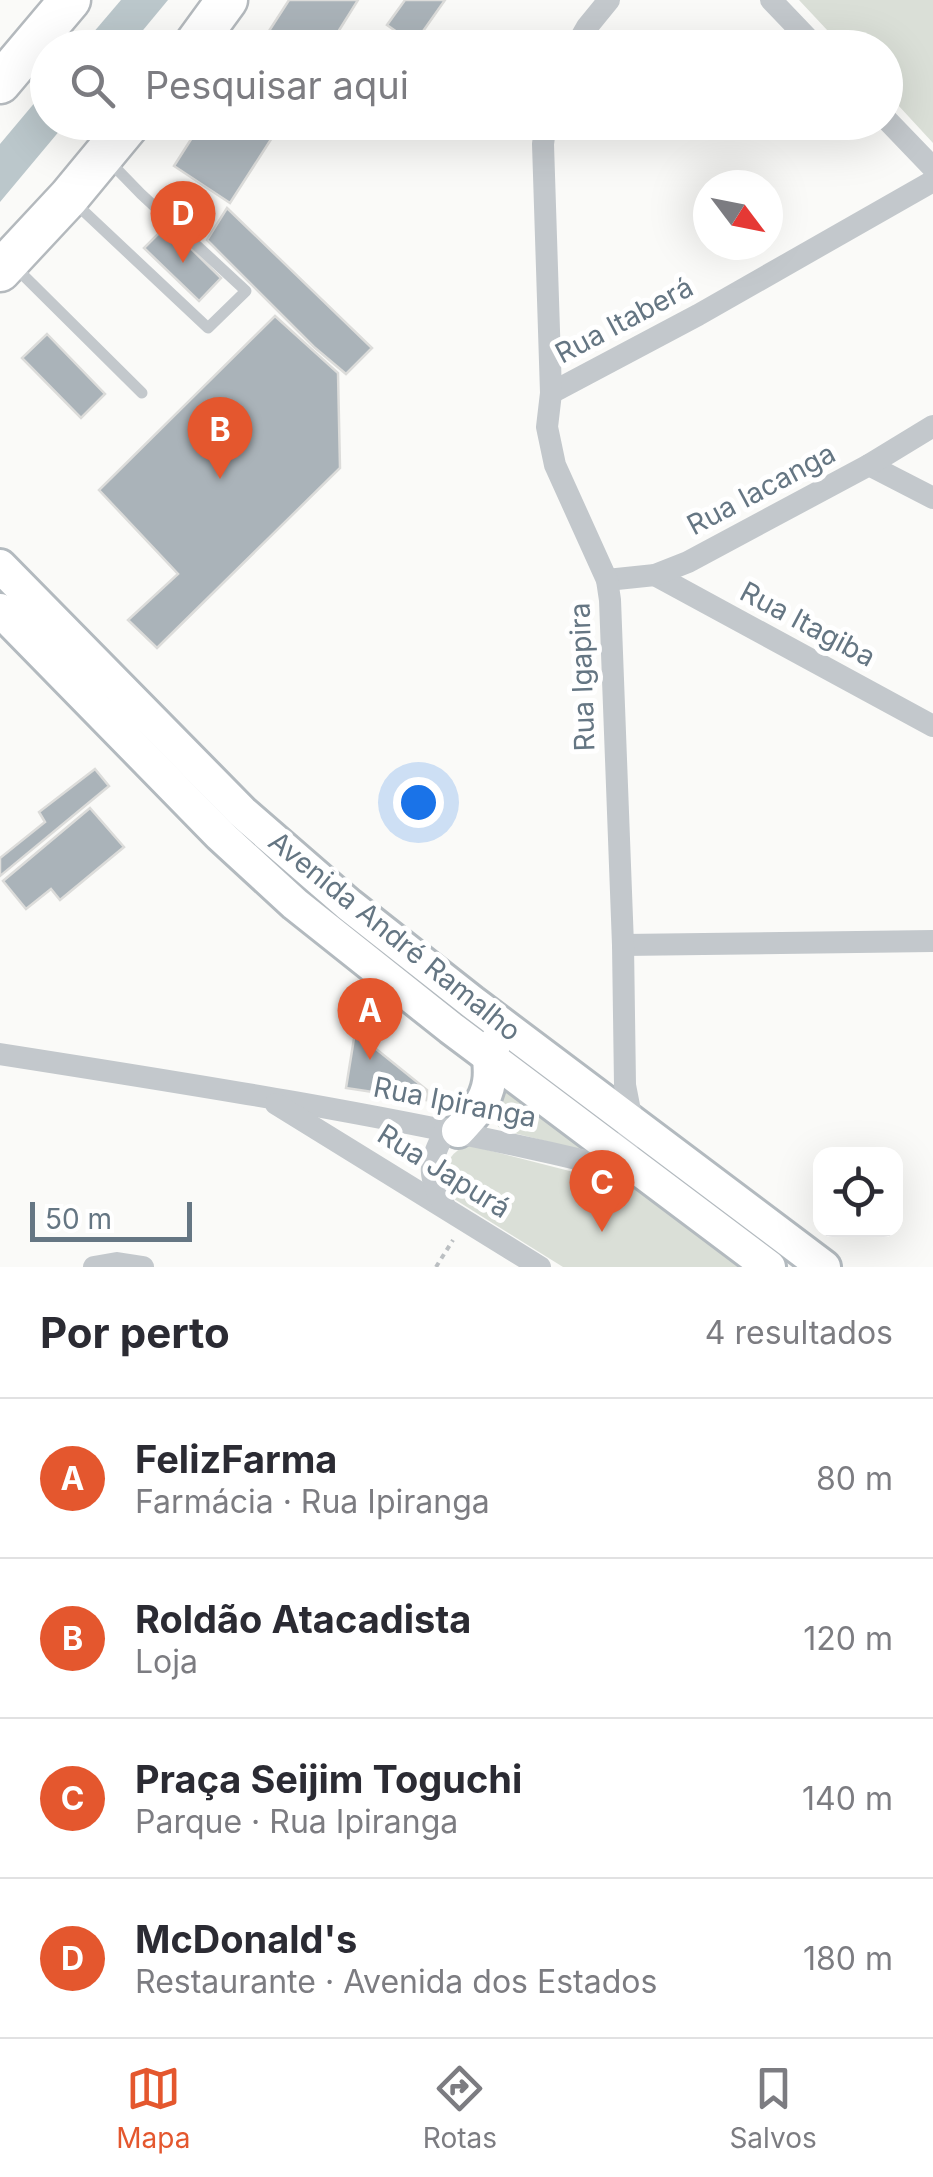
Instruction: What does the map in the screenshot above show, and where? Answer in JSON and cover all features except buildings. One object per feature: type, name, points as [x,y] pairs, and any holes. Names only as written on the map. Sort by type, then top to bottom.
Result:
[{"type":"highway","points":[[44,30],[70,0]]},
{"type":"highway","points":[[205,30],[226,0]]},
{"type":"highway","points":[[0,82],[30,47]]},
{"type":"highway","points":[[4,266],[117,140]]},
{"type":"main road","name":"Avenida André Ramalho","points":[[0,566],[242,812],[349,906],[824,1267]]},
{"type":"main road","name":"Avenida André Ramalho","points":[[0,610],[128,743],[295,904],[769,1267]]},
{"type":"main road","points":[[452,1130],[476,1111],[484,1098],[489,1084],[487,1054],[501,1034],[511,1030]]},
{"type":"street","points":[[585,30],[609,0]]},
{"type":"street","points":[[771,0],[800,30]]},
{"type":"street","points":[[903,137],[933,168]]},
{"type":"street","name":"Rua Igapira","points":[[544,140],[551,393],[548,427],[555,465],[608,580],[625,1084],[632,1121]]},
{"type":"street","name":"Rua Itaberá","points":[[551,393],[698,315],[933,181]]},
{"type":"street","name":"Rua Iacanga","points":[[608,580],[655,575],[688,562],[869,465],[933,426]]},
{"type":"street","points":[[869,465],[933,498]]},
{"type":"street","name":"Rua Itagiba","points":[[655,575],[933,726]]},
{"type":"street","points":[[623,945],[933,941]]},
{"type":"street","name":"Rua Ipiranga","points":[[0,1054],[452,1130],[590,1162],[610,1164],[624,1157]]},
{"type":"street","name":"Rua Japurá","points":[[265,1096],[540,1267]]},
{"type":"street","points":[[624,1157],[632,1121]]},
{"type":"street","points":[[452,1130],[433,1155],[431,1175],[434,1188],[456,1213]]},
{"type":"street","points":[[94,1267],[118,1263],[143,1267]]},
{"type":"lane","points":[[68,197],[208,328],[246,291],[104,156]]},
{"type":"lane","points":[[4,266],[142,392]]},
{"type":"path","points":[[436,1267],[456,1213]]},
{"type":"shaded area","points":[[121,0],[168,0],[143,30],[95,30]]},
{"type":"shaded area","points":[[799,0],[933,0],[933,143],[903,110],[903,30],[827,30]]},
{"type":"shaded area","points":[[30,108],[30,140],[52,140],[0,202],[0,144]]},
{"type":"shaded area","points":[[506,1089],[591,1149],[581,1150],[502,1130],[494,1120],[494,1109]]},
{"type":"shaded area","points":[[468,1145],[640,1189],[744,1267],[563,1267],[451,1197],[446,1166],[453,1154]]},
{"type":"place","name":"McDonald's","points":[[183,263]]},
{"type":"place","name":"Roldão Atacadista","points":[[220,479]]},
{"type":"place","name":"FelizFarma","points":[[370,1060]]},
{"type":"place","name":"Praça Seijim Toguchi","points":[[602,1232]]}]
